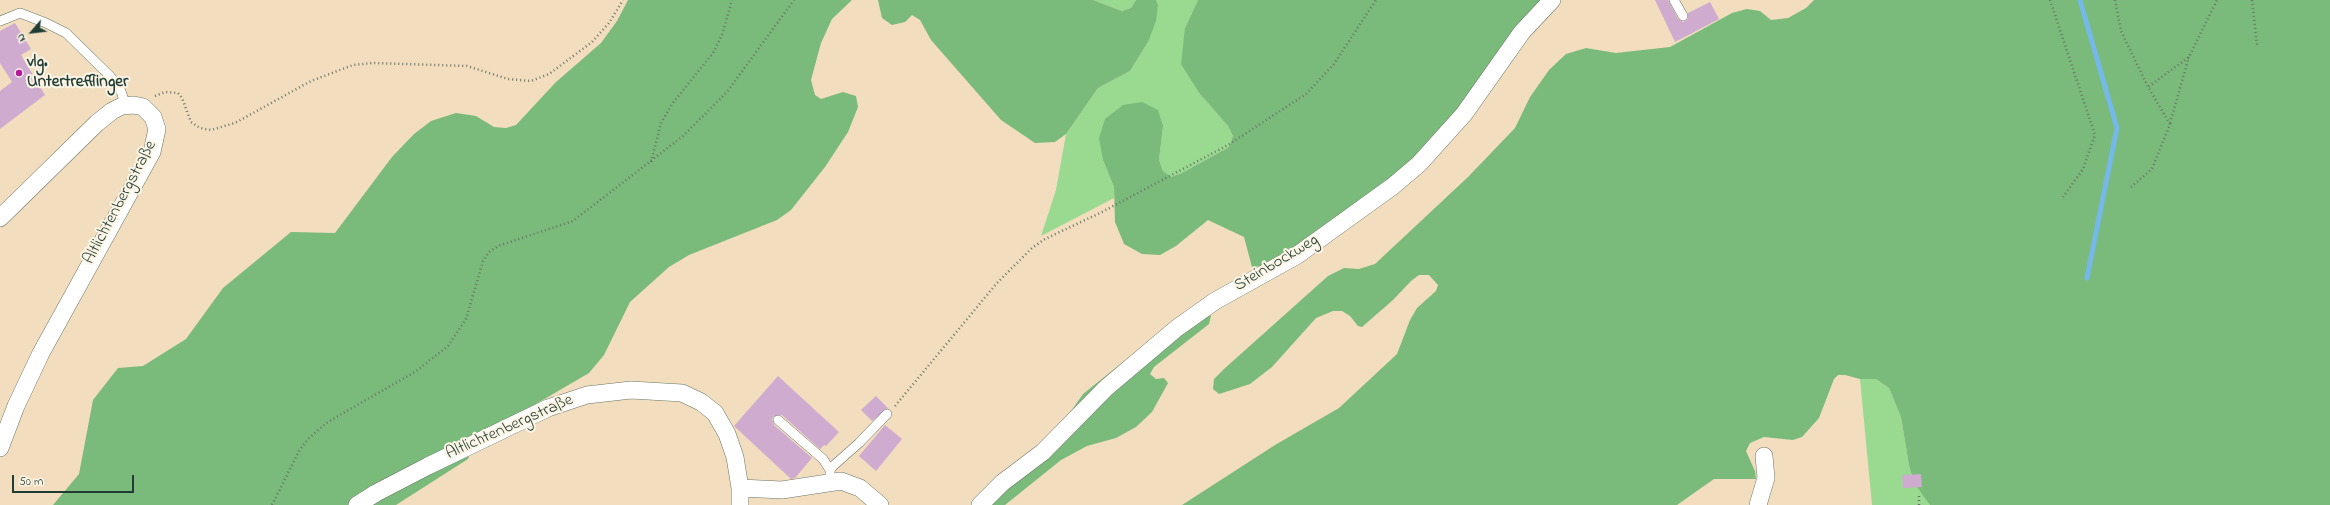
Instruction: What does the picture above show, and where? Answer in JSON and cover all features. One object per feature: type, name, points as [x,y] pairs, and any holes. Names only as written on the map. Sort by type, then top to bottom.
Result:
[{"type":"street","name":"Steinbockweg","points":[[980,505],[1002,483],[1043,452],[1126,370],[1177,328],[1215,301],[1296,256],[1393,186],[1418,164],[1464,114],[1522,32],[1552,0]]},
{"type":"street","points":[[0,218],[97,123],[112,111],[134,106]]},
{"type":"street","name":"Altlichtenbergstraße","points":[[0,448],[18,400],[41,353],[152,152],[157,126],[153,117],[134,106]]},
{"type":"street","name":"Altlichtenbergstraße","points":[[357,505],[376,492],[530,416],[573,398],[618,390],[670,391],[689,395],[706,405],[719,418],[727,434],[735,457],[740,497]]},
{"type":"street","points":[[1758,505],[1766,478],[1764,456]]},
{"type":"street","points":[[740,497],[782,490],[830,476],[857,486],[880,505]]},
{"type":"lane","points":[[1674,0],[1682,16]]},
{"type":"lane","points":[[0,21],[20,13],[46,22],[66,33],[110,76],[124,96],[134,106]]},
{"type":"lane","points":[[778,420],[822,459],[830,476],[887,414]]},
{"type":"path","points":[[134,106],[156,96],[175,92],[182,98],[189,119],[194,124],[204,129],[220,128],[246,117],[325,74],[346,66],[366,64],[467,66],[508,79],[531,81],[549,74],[584,49],[609,23],[623,0]]},
{"type":"path","points":[[651,162],[661,123],[672,104],[714,53],[722,35],[732,0]]},
{"type":"path","points":[[272,505],[299,450],[308,439],[338,416],[415,372],[448,346],[466,319],[483,261],[489,252],[498,246],[573,221],[651,162],[696,124],[728,92],[794,0]]},
{"type":"path","points":[[887,414],[997,283],[1032,248],[1045,239],[1100,213],[1228,145],[1306,94],[1334,64],[1376,0]]},
{"type":"path","points":[[2050,0],[2095,135],[2083,168],[2063,198]]},
{"type":"path","points":[[2115,0],[2120,31],[2148,87],[2170,124]]},
{"type":"path","points":[[2130,187],[2152,169],[2170,124],[2189,57],[2217,0]]},
{"type":"path","points":[[2252,0],[2257,45]]},
{"type":"path","points":[[2148,87],[2189,57]]},
{"type":"path","points":[[1919,494],[1919,505]]},
{"type":"green space","points":[[628,0],[852,0],[832,19],[821,43],[811,80],[815,95],[821,99],[843,92],[856,96],[858,107],[848,132],[825,167],[791,210],[777,220],[689,255],[669,267],[630,302],[604,355],[589,373],[524,411],[470,453],[468,459],[396,505],[53,505],[79,474],[93,400],[118,368],[143,366],[186,339],[223,288],[291,232],[335,233],[392,157],[414,134],[431,121],[456,113],[476,116],[494,127],[506,128],[516,125],[556,82],[601,43],[617,21]]},
{"type":"green space","points":[[878,0],[1093,0],[1122,11],[1131,8],[1136,0],[1156,0],[1158,5],[1156,21],[1148,42],[1130,71],[1098,88],[1066,134],[1055,142],[1035,143],[1001,120],[931,40],[920,20],[912,15],[905,22],[892,25],[882,18]]},
{"type":"green space","points":[[1093,0],[1136,0],[1131,8],[1122,11]]},
{"type":"green space","points":[[1156,0],[1198,0],[1185,28],[1200,94],[1228,126],[1233,136],[1229,147],[1182,173],[1171,177],[1163,171],[1159,160],[1163,126],[1103,160],[1114,187],[1114,198],[1041,236],[1056,190],[1066,134],[1098,88],[1130,71],[1148,42],[1158,5]]},
{"type":"green space","points":[[1198,0],[1541,0],[1436,139],[1401,172],[1269,265],[1252,267],[1244,237],[1208,220],[1176,246],[1160,255],[1142,254],[1124,244],[1115,222],[1114,187],[1103,160],[1099,138],[1105,119],[1123,105],[1142,102],[1158,110],[1163,126],[1159,160],[1163,171],[1171,177],[1182,173],[1229,147],[1233,136],[1228,126],[1200,94],[1181,64],[1185,28]]},
{"type":"green space","points":[[1814,0],[2330,0],[2330,505],[1930,505],[1915,484],[1909,465],[1901,417],[1889,388],[1876,379],[1860,379],[1845,375],[1838,375],[1834,379],[1819,418],[1802,437],[1793,440],[1764,437],[1750,443],[1746,451],[1755,471],[1756,479],[1714,479],[1677,505],[1182,505],[1275,445],[1339,408],[1397,354],[1410,320],[1417,308],[1436,291],[1438,285],[1429,275],[1419,275],[1411,281],[1393,300],[1362,327],[1358,326],[1350,316],[1342,311],[1333,311],[1316,318],[1272,367],[1250,384],[1219,394],[1213,389],[1214,379],[1224,369],[1328,276],[1344,268],[1359,269],[1375,264],[1468,177],[1515,128],[1530,97],[1549,70],[1566,54],[1586,48],[1616,53],[1670,47],[1732,13],[1747,9],[1760,11],[1771,20],[1788,18],[1806,8]]},
{"type":"green space","points":[[1208,311],[1211,316],[1209,324],[1154,367],[1150,374],[1156,379],[1164,378],[1168,383],[1152,412],[1136,427],[1116,438],[1087,446],[1061,460],[1005,505],[985,505],[1062,424],[1083,394],[1148,342]]},
{"type":"green space","points":[[1860,379],[1876,379],[1889,388],[1901,417],[1909,465],[1930,505],[1872,505]]},
{"type":"building","points":[[1655,0],[1668,0],[1678,19],[1683,22],[1688,19],[1688,13],[1710,2],[1719,19],[1675,42]]},
{"type":"building","name":"vlg. Untertrefflinger","points":[[15,23],[31,49],[21,55],[45,95],[0,129],[0,91],[12,82],[0,63],[0,31]]},
{"type":"building","points":[[778,376],[839,432],[826,446],[824,445],[820,449],[782,415],[774,416],[772,419],[774,425],[812,458],[795,478],[791,479],[734,426]]},
{"type":"building","points":[[876,396],[888,408],[872,421],[861,410]]},
{"type":"building","points":[[885,425],[902,439],[876,471],[859,456]]},
{"type":"building","points":[[1921,474],[1922,487],[1903,488],[1902,475]]},
{"type":"waterway","points":[[2080,0],[2117,128],[2087,278]]},
{"type":"place","name":"vlg. Untertrefflinger","points":[[19,73]]}]
